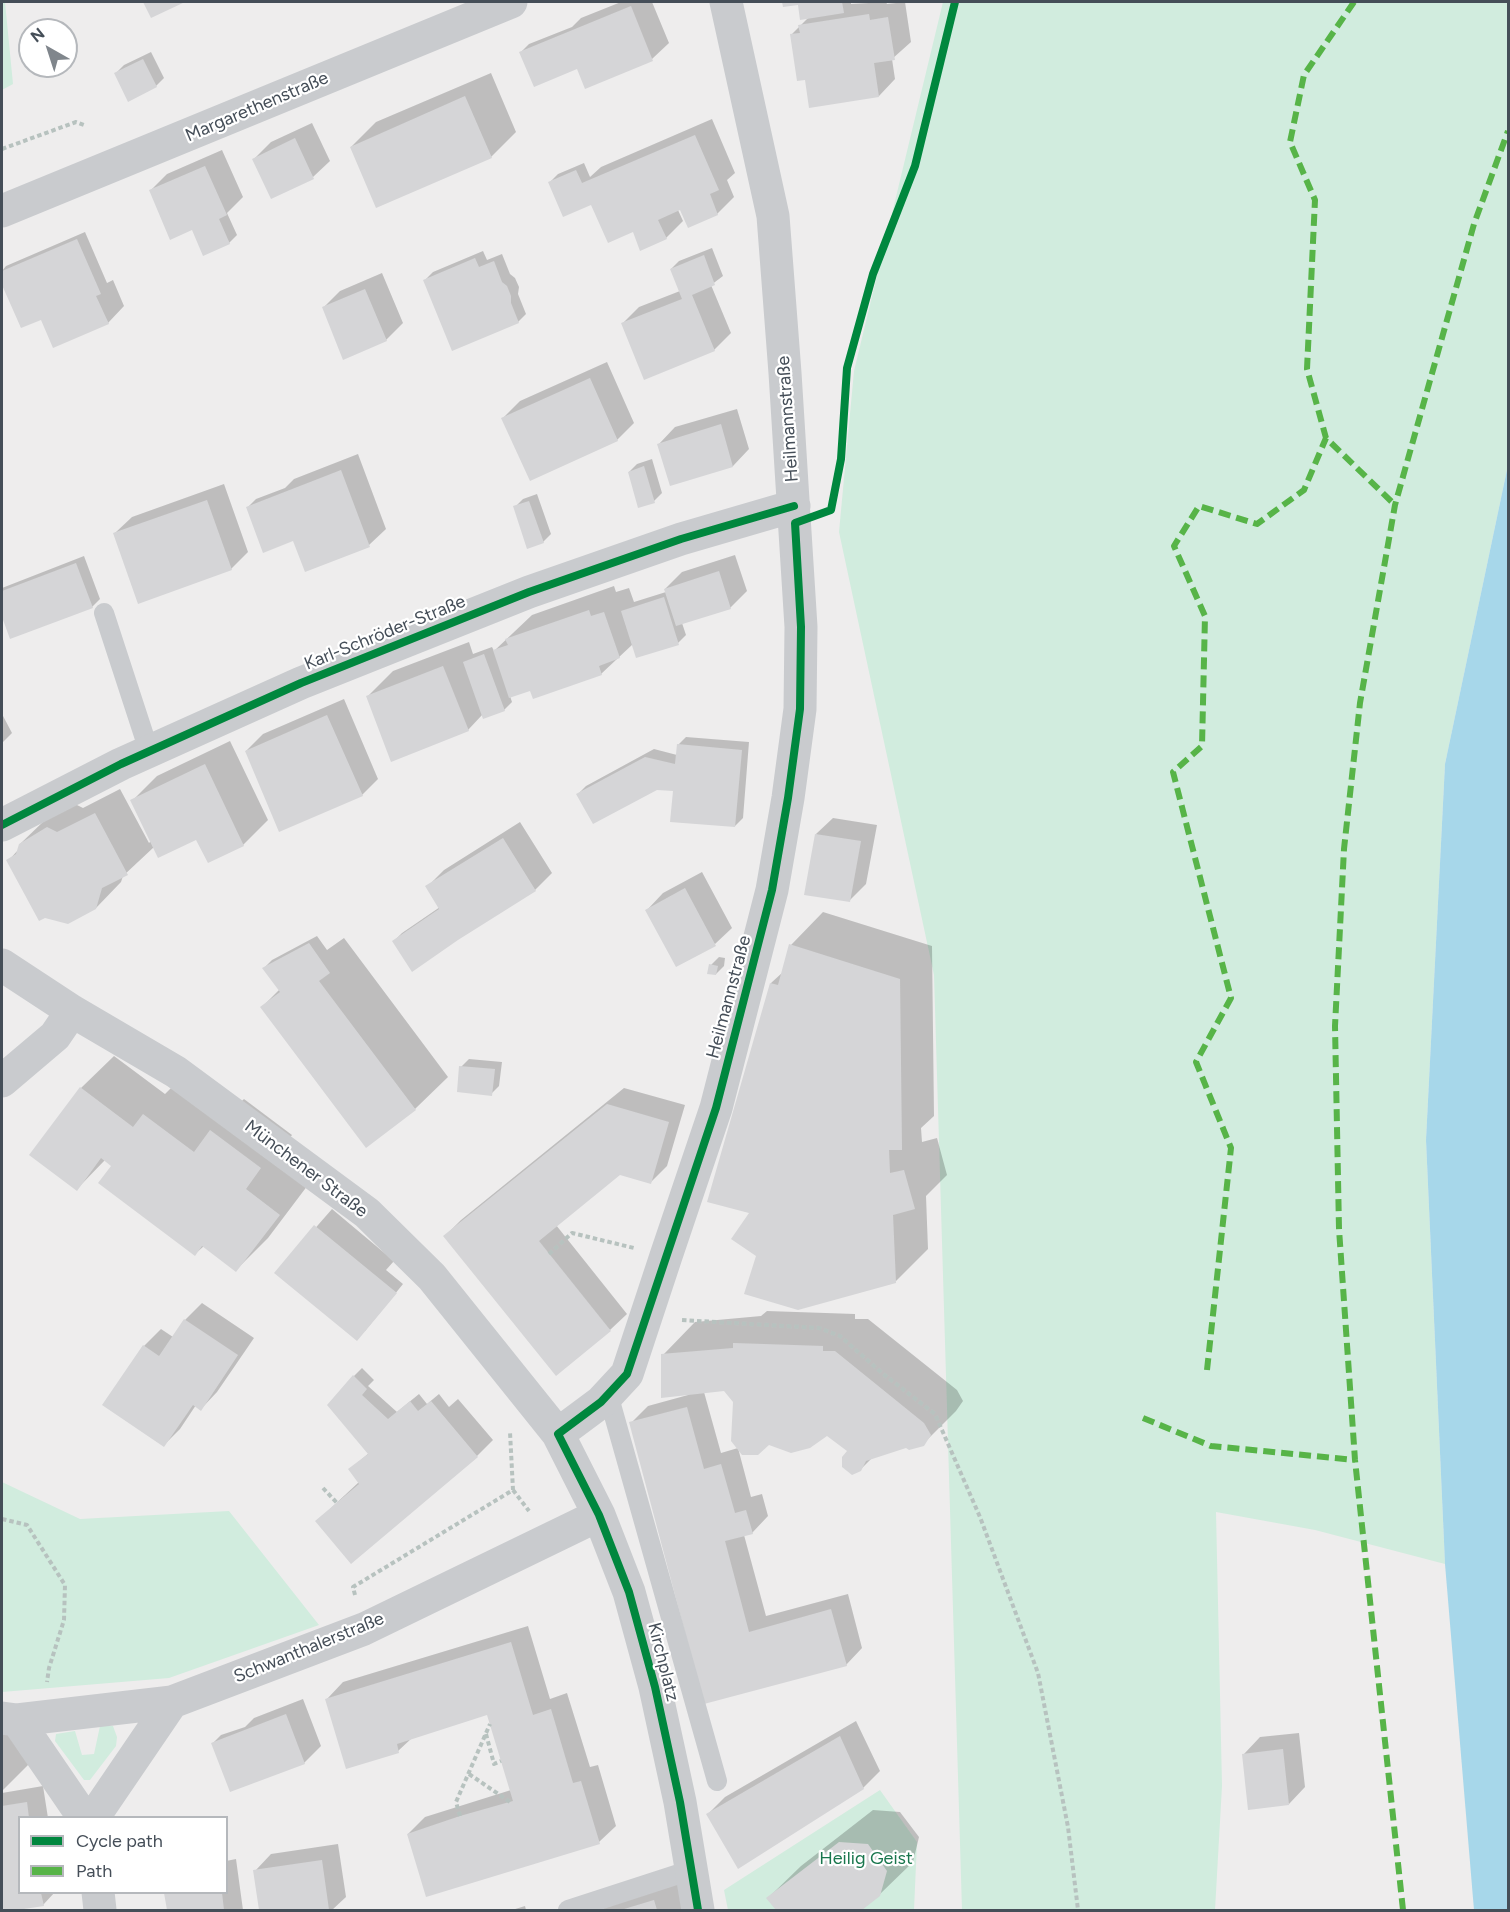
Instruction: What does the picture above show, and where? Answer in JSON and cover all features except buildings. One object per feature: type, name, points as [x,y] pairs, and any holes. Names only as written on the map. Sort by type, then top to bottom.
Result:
[{"type":"street","name":"Margarethenstraße","points":[[2,211],[511,2]]},
{"type":"street","name":"Heilmannstraße","points":[[558,1434],[602,1402],[627,1374],[718,1097],[772,890],[800,709],[801,627],[772,216],[726,2]]},
{"type":"street","name":"Karl-Schröder-Straße","points":[[2,825],[149,751],[301,683],[529,592],[681,539],[794,506]]},
{"type":"street","name":"Münchener Straße","points":[[2,965],[72,1011],[176,1072],[367,1213],[432,1277],[558,1434]]},
{"type":"street","points":[[2,1081],[56,1036],[72,1011]]},
{"type":"street","name":"Kirchplatz","points":[[558,1434],[599,1515],[629,1592],[655,1687],[680,1802],[698,1911]]},
{"type":"street","name":"Schwanthalerstraße","points":[[20,1718],[172,1702],[364,1629],[599,1515]]},
{"type":"street","points":[[94,1816],[172,1702]]},
{"type":"street","points":[[20,1718],[83,1816]]},
{"type":"street","points":[[98,1894],[100,1911]]},
{"type":"lane","points":[[104,613],[149,751]]},
{"type":"lane","points":[[608,1395],[717,1781]]},
{"type":"lane","points":[[568,1911],[691,1870]]},
{"type":"path","points":[[2,149],[76,122],[84,125]]},
{"type":"path","points":[[549,1254],[572,1233],[666,1256]]},
{"type":"path","points":[[646,1317],[819,1328],[840,1336],[882,1373],[935,1414],[980,1517],[1038,1673],[1068,1827],[1078,1911]]},
{"type":"path","points":[[364,1629],[353,1587],[513,1490],[509,1402],[523,1390]]},
{"type":"path","points":[[323,1488],[337,1503]]},
{"type":"path","points":[[2,1519],[27,1525],[65,1585],[64,1620],[49,1668],[20,1718]]},
{"type":"path","points":[[460,1816],[456,1802],[490,1724]]},
{"type":"path","points":[[486,1734],[494,1764],[501,1761]]},
{"type":"path","points":[[469,1774],[510,1802]]},
{"type":"green space","points":[[2,2],[5,2],[13,84],[2,90]]},
{"type":"green space","points":[[943,2],[1508,2],[1508,465],[1445,764],[1426,1140],[1445,1564],[1315,1530],[1216,1512],[1222,1786],[1215,1910],[962,1910],[934,975],[839,532],[854,371]]},
{"type":"green space","points":[[2,1482],[80,1519],[229,1511],[319,1625],[169,1678],[2,1692]]},
{"type":"green space","points":[[100,1726],[113,1726],[117,1737],[116,1746],[90,1780],[84,1780],[55,1741],[56,1734],[75,1731],[82,1755],[94,1754]]},
{"type":"green space","name":"Heilig Geist","points":[[880,1790],[917,1842],[914,1910],[728,1910],[724,1890]]},
{"type":"water","points":[[1508,465],[1508,1910],[1474,1910],[1445,1564],[1426,1140],[1445,764]]},
{"type":"marked path","points":[[1354,2],[1304,75],[1290,142],[1315,200],[1307,369],[1326,438],[1395,505]]},
{"type":"marked path","points":[[1403,1910],[1355,1460],[1339,1229],[1335,1026],[1344,849],[1360,703],[1395,505],[1474,224],[1508,131]]},
{"type":"marked path","points":[[1207,1370],[1231,1148],[1196,1062],[1231,998],[1173,772],[1202,746],[1205,616],[1174,546],[1199,506],[1257,524],[1304,490],[1326,438]]},
{"type":"marked path","points":[[1143,1418],[1211,1446],[1355,1460]]},
{"type":"cycle path","points":[[698,1910],[680,1802],[655,1687],[629,1592],[599,1515],[558,1434],[601,1402],[627,1374],[716,1108],[772,890],[788,798],[800,709],[801,627],[795,523],[831,510],[841,459],[847,368],[873,274],[915,166],[955,2]]},
{"type":"cycle path","points":[[2,825],[121,764],[301,683],[529,592],[681,539],[794,506]]}]
